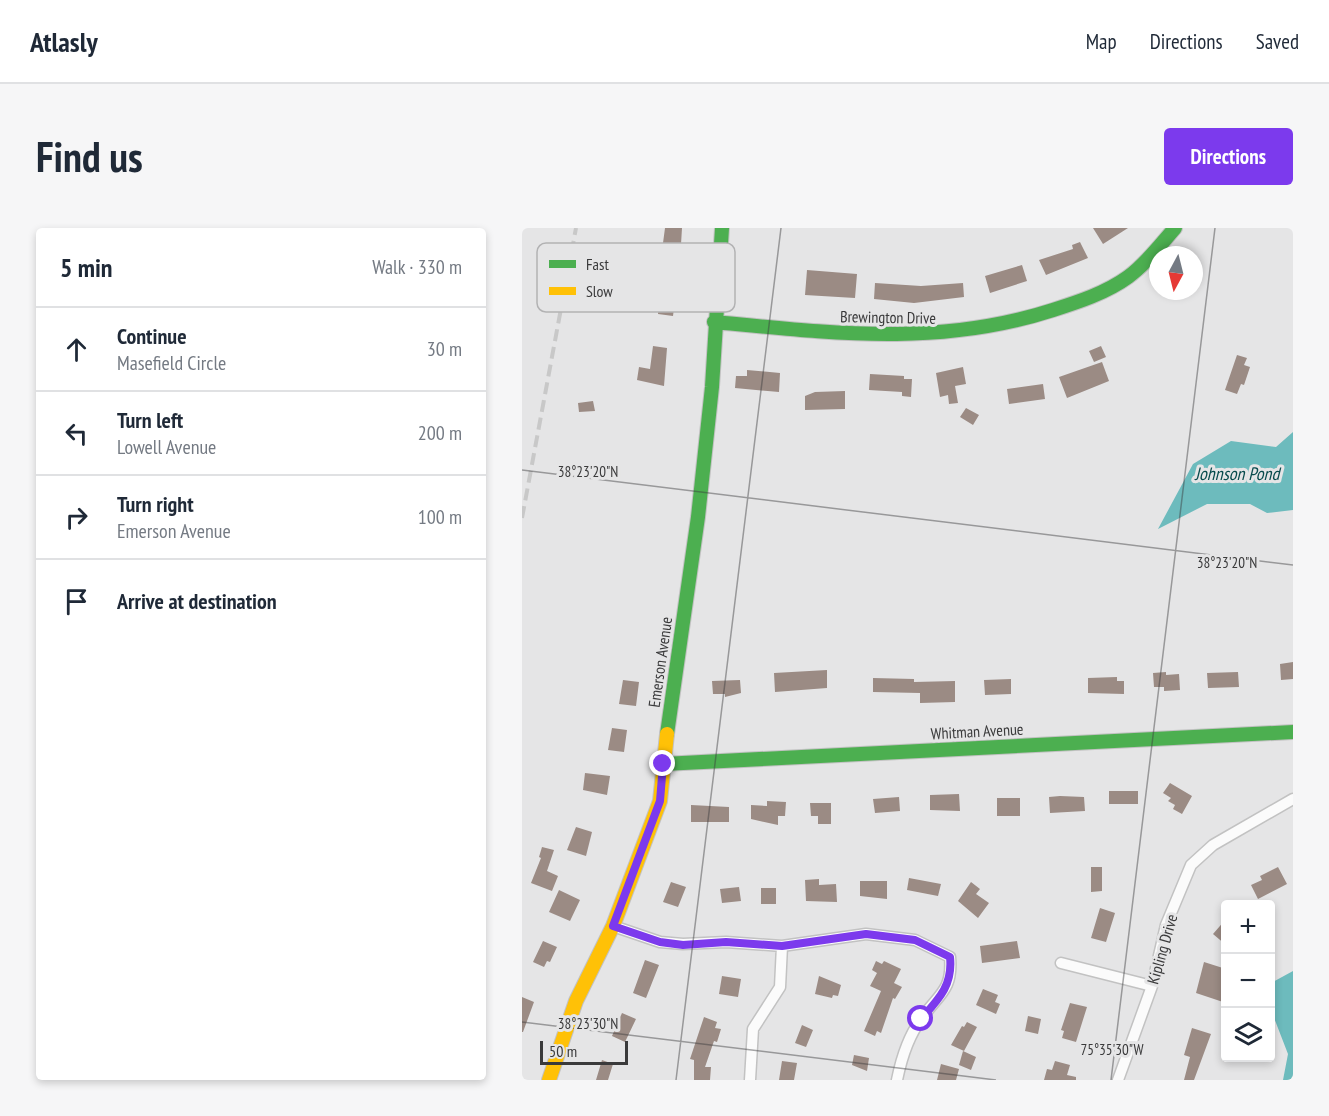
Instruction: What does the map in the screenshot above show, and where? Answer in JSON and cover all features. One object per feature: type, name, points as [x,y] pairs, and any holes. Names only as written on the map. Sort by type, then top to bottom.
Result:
[{"type":"street","name":"Emerson Avenue","points":[[721,243],[722,228]]},
{"type":"street","name":"Brewington Drive","points":[[714,322],[911,337],[958,334],[1014,323],[1094,295],[1128,277],[1175,228]]},
{"type":"street","name":"Emerson Avenue","points":[[549,1080],[576,1001],[613,926],[660,801],[663,764],[698,517],[712,387],[715,312]]},
{"type":"street","name":"Whitman Avenue","points":[[663,764],[1293,732]]},
{"type":"street","name":"Kipling Drive","points":[[1118,1080],[1152,986],[1166,925],[1191,865],[1213,845],[1293,799]]},
{"type":"street","points":[[613,926],[660,942],[683,945],[726,942],[782,946],[866,934],[915,940],[950,957],[952,974],[945,990],[921,1019],[910,1041],[897,1080]]},
{"type":"street","points":[[750,1080],[753,1029],[780,987],[782,946]]},
{"type":"street","points":[[1061,963],[1152,986]]},
{"type":"water","name":"Johnson Pond","points":[[1293,432],[1293,510],[1267,513],[1250,504],[1207,504],[1158,529],[1193,464],[1231,441],[1276,447]]},
{"type":"water","points":[[1293,971],[1293,1080],[1283,1080],[1288,1054],[1275,1020],[1275,981]]},
{"type":"building","points":[[665,228],[682,228],[681,243],[663,243]]},
{"type":"building","points":[[1093,228],[1128,228],[1103,244]]},
{"type":"building","points":[[1080,242],[1088,258],[1046,275],[1039,260],[1073,249],[1072,245]]},
{"type":"building","points":[[1022,265],[1027,281],[990,293],[985,276]]},
{"type":"building","points":[[807,270],[857,274],[855,298],[805,295]]},
{"type":"building","points":[[875,283],[921,286],[963,283],[964,297],[914,303],[874,299]]},
{"type":"building","points":[[658,312],[674,312],[673,316],[658,314]]},
{"type":"building","points":[[653,346],[667,348],[664,386],[637,380],[639,367],[650,369]]},
{"type":"building","points":[[1101,346],[1106,357],[1094,362],[1089,351]]},
{"type":"building","points":[[1237,355],[1247,358],[1244,365],[1250,367],[1244,385],[1241,384],[1237,394],[1225,390]]},
{"type":"building","points":[[1102,362],[1109,381],[1067,398],[1059,377]]},
{"type":"building","points":[[963,367],[966,384],[955,386],[958,403],[949,404],[948,395],[940,397],[936,373]]},
{"type":"building","points":[[747,370],[780,373],[779,392],[735,388],[736,376],[747,376]]},
{"type":"building","points":[[870,374],[904,376],[904,379],[912,379],[911,397],[902,396],[902,392],[869,390]]},
{"type":"building","points":[[1043,384],[1045,399],[1009,404],[1007,389]]},
{"type":"building","points":[[845,391],[845,409],[805,410],[805,396],[815,392]]},
{"type":"building","points":[[593,401],[595,411],[579,412],[578,403]]},
{"type":"building","points":[[966,408],[979,415],[973,425],[960,417]]},
{"type":"building","points":[[1293,662],[1293,679],[1281,680],[1280,664]]},
{"type":"building","points":[[827,670],[827,688],[775,692],[774,673]]},
{"type":"building","points":[[1166,672],[1166,675],[1179,674],[1180,690],[1164,691],[1164,687],[1154,687],[1153,673]]},
{"type":"building","points":[[1238,672],[1239,687],[1208,688],[1207,673]]},
{"type":"building","points":[[1117,677],[1117,681],[1124,681],[1124,694],[1088,693],[1088,678]]},
{"type":"building","points":[[873,678],[914,679],[914,682],[955,681],[955,702],[920,703],[920,693],[873,692]]},
{"type":"building","points":[[1011,679],[1011,694],[985,695],[984,680]]},
{"type":"building","points":[[623,680],[639,682],[636,706],[619,704]]},
{"type":"building","points":[[740,680],[741,693],[725,697],[725,694],[713,694],[712,681]]},
{"type":"building","points":[[612,728],[627,730],[624,752],[608,750]]},
{"type":"building","points":[[585,773],[610,776],[607,795],[583,790]]},
{"type":"building","points":[[1170,783],[1192,796],[1182,814],[1173,809],[1175,805],[1168,801],[1171,798],[1163,793]]},
{"type":"building","points":[[1109,791],[1138,791],[1138,804],[1109,804]]},
{"type":"building","points":[[959,794],[960,811],[930,810],[930,795]]},
{"type":"building","points":[[899,797],[900,811],[875,813],[873,799]]},
{"type":"building","points":[[1049,797],[1084,797],[1085,811],[1050,813]]},
{"type":"building","points":[[997,798],[1020,798],[1020,816],[997,816]]},
{"type":"building","points":[[767,801],[786,802],[785,816],[778,816],[778,825],[751,819],[751,805],[767,806]]},
{"type":"building","points":[[810,803],[831,803],[831,824],[818,824],[818,816],[811,816]]},
{"type":"building","points":[[691,805],[729,807],[729,822],[691,822]]},
{"type":"building","points":[[576,827],[592,832],[586,856],[567,850]]},
{"type":"building","points":[[542,847],[554,850],[547,871],[558,876],[552,891],[531,883],[541,858],[539,857]]},
{"type":"building","points":[[1091,867],[1102,867],[1102,891],[1091,892]]},
{"type":"building","points":[[1278,867],[1287,884],[1258,899],[1251,885],[1262,880],[1260,876]]},
{"type":"building","points":[[909,878],[941,884],[938,896],[907,890]]},
{"type":"building","points":[[819,879],[819,885],[836,884],[837,902],[806,901],[805,880]]},
{"type":"building","points":[[860,881],[887,881],[887,899],[860,896]]},
{"type":"building","points":[[671,882],[686,887],[678,907],[663,902]]},
{"type":"building","points":[[971,882],[980,889],[976,894],[989,903],[978,918],[958,901]]},
{"type":"building","points":[[739,887],[741,901],[722,903],[720,889]]},
{"type":"building","points":[[761,888],[776,888],[776,904],[761,904]]},
{"type":"building","points":[[559,890],[580,900],[570,921],[549,912]]},
{"type":"building","points":[[1100,908],[1115,913],[1106,942],[1091,938]]},
{"type":"building","points":[[1221,925],[1221,941],[1213,934]]},
{"type":"building","points":[[543,941],[557,947],[550,962],[547,961],[544,967],[533,962]]},
{"type":"building","points":[[1017,941],[1020,958],[982,963],[980,946]]},
{"type":"building","points":[[645,960],[659,965],[646,998],[633,993]]},
{"type":"building","points":[[876,961],[882,964],[884,961],[901,969],[894,983],[902,987],[895,999],[893,998],[881,1033],[877,1031],[875,1036],[864,1031],[881,991],[870,986],[877,973],[872,970]]},
{"type":"building","points":[[1204,962],[1221,967],[1221,1001],[1196,993]]},
{"type":"building","points":[[722,976],[741,979],[738,997],[719,994]]},
{"type":"building","points":[[819,976],[841,985],[838,996],[833,995],[832,998],[815,994]]},
{"type":"building","points":[[983,989],[998,995],[995,1002],[1000,1004],[996,1014],[976,1005]]},
{"type":"building","points":[[522,997],[534,1002],[523,1032],[522,1032]]},
{"type":"building","points":[[1070,1003],[1087,1007],[1076,1042],[1062,1038],[1064,1031],[1061,1030]]},
{"type":"building","points":[[622,1013],[636,1019],[625,1042],[612,1036]]},
{"type":"building","points":[[1028,1016],[1041,1019],[1038,1034],[1025,1031]]},
{"type":"building","points":[[704,1017],[717,1022],[715,1028],[721,1029],[705,1067],[711,1067],[710,1080],[694,1080],[694,1060],[690,1059]]},
{"type":"building","points":[[967,1022],[977,1027],[964,1051],[951,1045],[962,1026],[964,1027]]},
{"type":"building","points":[[802,1025],[813,1030],[806,1047],[795,1043]]},
{"type":"building","points":[[1192,1028],[1211,1034],[1194,1080],[1184,1080],[1190,1057],[1184,1055]]},
{"type":"building","points":[[963,1051],[976,1057],[971,1070],[959,1065]]},
{"type":"building","points":[[854,1055],[869,1058],[867,1071],[852,1065]]},
{"type":"building","points":[[602,1060],[613,1064],[608,1080],[596,1080]]},
{"type":"building","points":[[782,1061],[797,1063],[794,1080],[779,1080]]},
{"type":"building","points":[[1055,1061],[1070,1065],[1067,1075],[1076,1077],[1076,1080],[1044,1080],[1047,1069],[1052,1070]]},
{"type":"building","points":[[941,1064],[959,1069],[956,1080],[937,1080]]},
{"type":"railway","points":[[573,243],[576,228]]},
{"type":"railway","points":[[522,518],[560,312]]},
{"type":"traffic: fast","points":[[721,243],[722,228]]},
{"type":"traffic: fast","points":[[714,322],[800,330],[885,334],[926,333],[1011,322],[1082,300],[1119,283],[1141,266],[1175,228]]},
{"type":"traffic: fast","points":[[667,734],[698,517],[712,387],[717,312]]},
{"type":"traffic: fast","points":[[663,764],[1293,732]]},
{"type":"traffic: slow","points":[[549,1080],[576,1001],[613,926],[660,801],[667,734]]},
{"type":"route","points":[[663,764],[660,801],[613,926],[660,942],[683,945],[726,942],[782,946],[866,934],[915,940],[950,957],[952,974],[945,990],[921,1019]]}]
